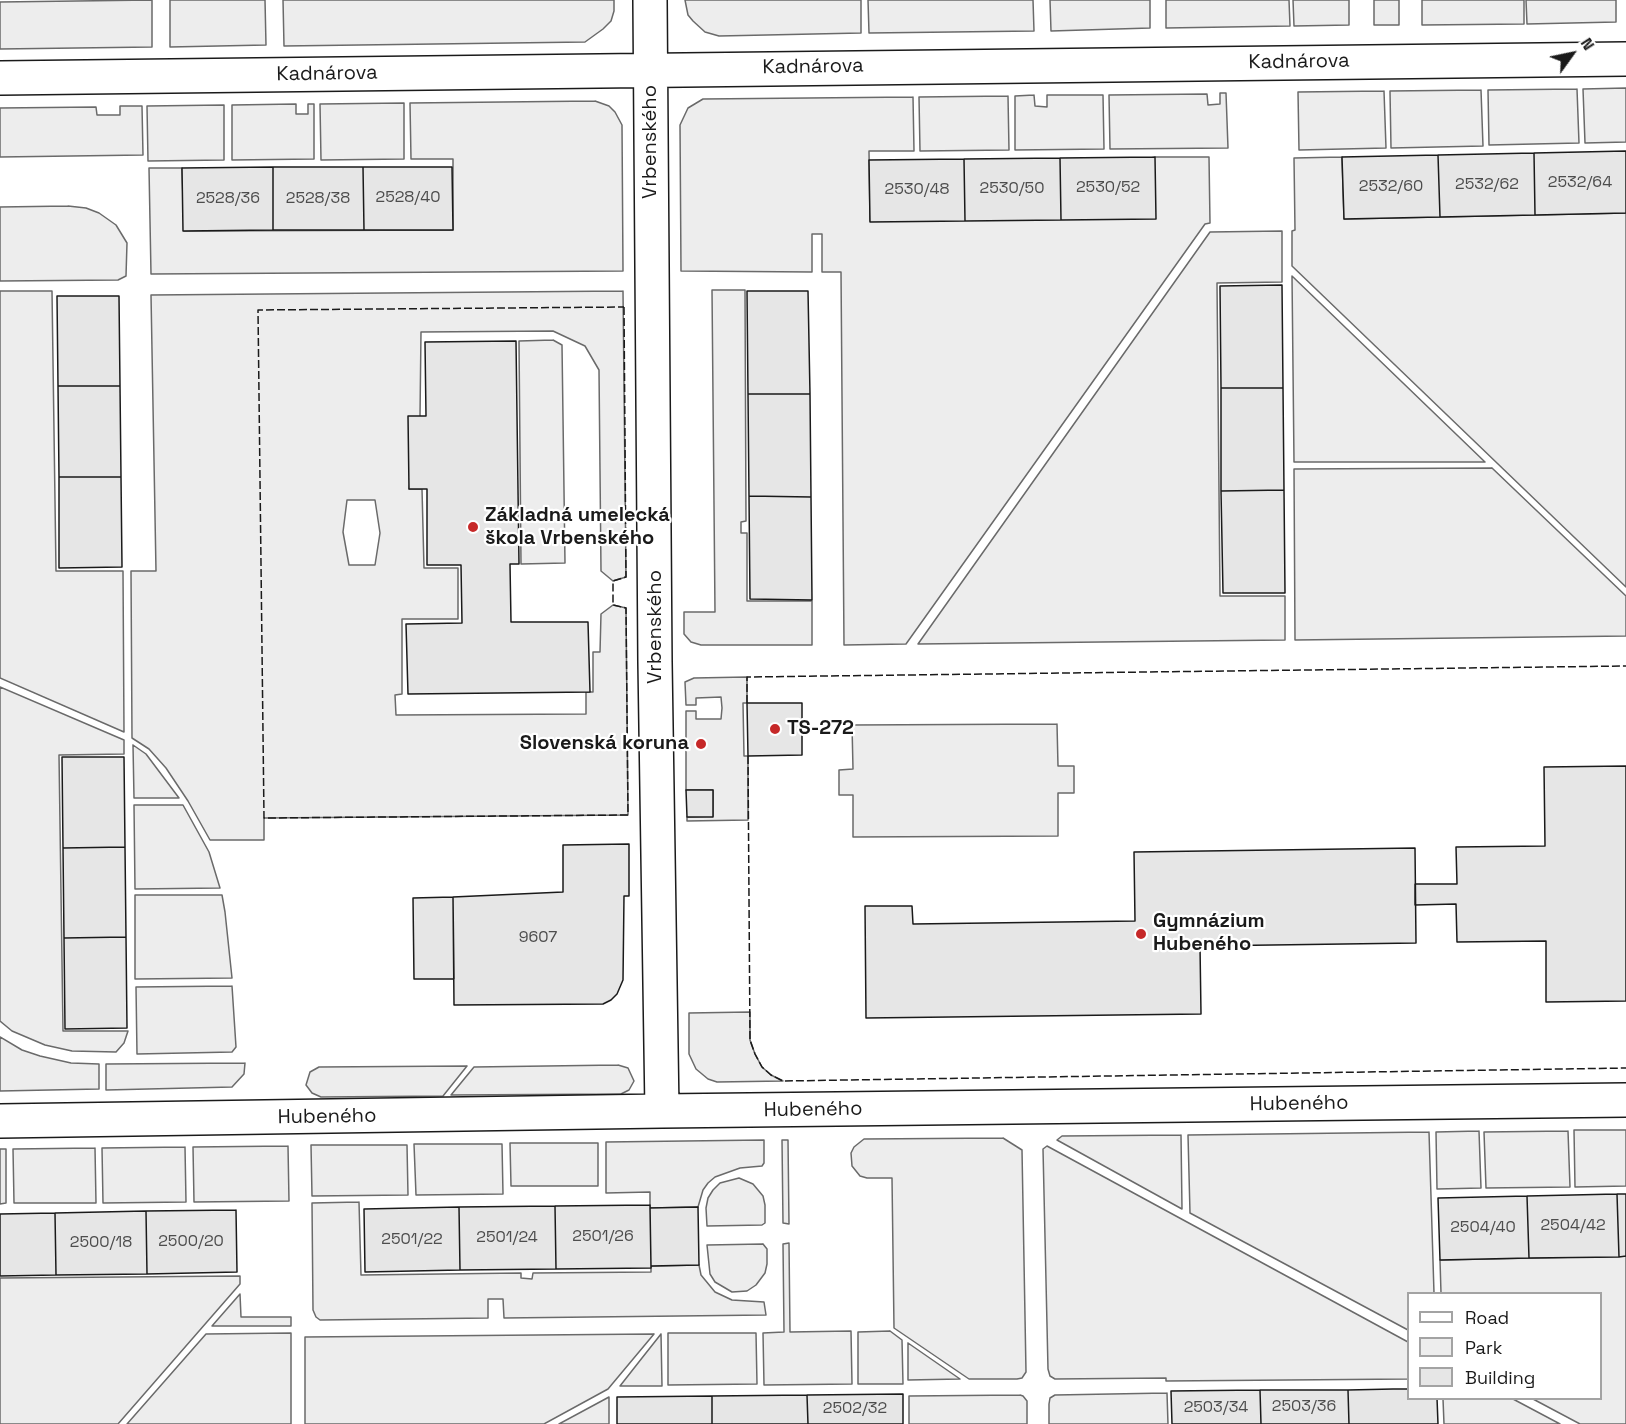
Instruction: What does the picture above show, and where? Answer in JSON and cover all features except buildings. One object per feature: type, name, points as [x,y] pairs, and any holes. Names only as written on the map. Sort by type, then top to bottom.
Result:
[{"type":"street","name":"Vrbenského","points":[[650,0],[662,1111]]},
{"type":"street","name":"Kadnárova","points":[[0,78],[1626,59]]},
{"type":"street","name":"Hubeného","points":[[0,1121],[1626,1100]]},
{"type":"green space","points":[[152,0],[152,47],[0,49],[0,2]]},
{"type":"green space","points":[[170,0],[265,0],[266,45],[170,47]]},
{"type":"green space","points":[[283,0],[614,0],[614,11],[611,21],[585,42],[284,46]]},
{"type":"green space","points":[[685,0],[861,0],[861,33],[719,36],[705,32],[693,21],[688,15]]},
{"type":"green space","points":[[868,0],[1033,0],[1034,31],[869,33]]},
{"type":"green space","points":[[1050,0],[1150,0],[1150,28],[1051,31]]},
{"type":"green space","points":[[1166,0],[1289,0],[1290,26],[1166,28]]},
{"type":"green space","points":[[1293,0],[1349,0],[1349,25],[1294,26]]},
{"type":"green space","points":[[1374,0],[1399,0],[1399,25],[1374,25]]},
{"type":"green space","points":[[1422,0],[1524,0],[1524,24],[1422,25]]},
{"type":"green space","points":[[1526,0],[1616,0],[1616,22],[1527,24]]},
{"type":"green space","points":[[1626,88],[1626,142],[1585,143],[1583,89]]},
{"type":"green space","points":[[1577,89],[1579,143],[1489,145],[1488,90]]},
{"type":"green space","points":[[1481,90],[1483,146],[1391,148],[1390,91]]},
{"type":"green space","points":[[1384,91],[1386,148],[1299,150],[1298,92]]},
{"type":"green space","points":[[1220,93],[1226,93],[1228,148],[1110,149],[1109,95],[1207,94],[1208,105],[1220,104]]},
{"type":"green space","points":[[1034,95],[1035,106],[1047,107],[1047,95],[1103,95],[1104,149],[1015,150],[1015,96]]},
{"type":"green space","points":[[1008,96],[1009,150],[920,151],[919,97]]},
{"type":"green space","points":[[913,97],[914,151],[869,151],[870,221],[1155,157],[1209,157],[1210,223],[1205,224],[906,644],[844,645],[841,272],[822,272],[822,234],[812,234],[812,272],[681,271],[680,125],[688,108],[703,99]]},
{"type":"green space","points":[[595,101],[609,106],[622,125],[623,271],[151,274],[149,168],[182,168],[184,231],[453,230],[453,159],[411,159],[410,103]]},
{"type":"green space","points":[[404,103],[404,159],[321,160],[320,104]]},
{"type":"green space","points":[[296,104],[296,114],[308,114],[308,104],[314,104],[314,159],[232,160],[232,105]]},
{"type":"green space","points":[[224,105],[224,160],[148,161],[147,106]]},
{"type":"green space","points":[[120,106],[142,106],[143,155],[0,157],[0,108],[96,107],[97,115],[120,115]]},
{"type":"green space","points":[[1342,157],[1344,219],[1626,213],[1626,587],[1292,266],[1292,231],[1295,230],[1294,158]]},
{"type":"green space","points":[[0,207],[86,208],[99,213],[116,225],[127,243],[126,276],[118,280],[0,281]]},
{"type":"green space","points":[[1282,231],[1282,282],[1217,283],[1220,596],[1285,596],[1285,640],[918,644],[1210,232]]},
{"type":"green space","points":[[1292,276],[1485,462],[1294,462]]},
{"type":"green space","points":[[712,290],[745,290],[746,521],[741,522],[741,533],[747,533],[747,601],[812,601],[812,645],[701,645],[691,642],[684,634],[684,612],[715,612]]},
{"type":"green space","points":[[0,291],[52,291],[56,571],[123,571],[124,732],[0,678]]},
{"type":"green space","points":[[623,291],[626,577],[613,581],[601,571],[599,370],[585,346],[553,331],[421,332],[420,416],[409,489],[422,489],[424,568],[458,568],[458,619],[402,619],[402,694],[395,695],[396,715],[586,714],[586,692],[593,692],[593,652],[600,652],[601,614],[613,605],[626,608],[628,815],[264,818],[264,840],[210,840],[166,768],[149,749],[132,738],[131,571],[156,571],[151,295]],"holes":[[[347,500],[375,500],[380,533],[375,565],[349,565],[343,532]]]},
{"type":"green space","points":[[553,340],[562,345],[565,563],[521,564],[519,341]]},
{"type":"green space","points":[[1492,468],[1626,596],[1626,636],[1295,640],[1294,469]]},
{"type":"green space","points":[[747,677],[747,703],[743,703],[744,756],[748,756],[748,820],[687,821],[687,817],[713,816],[713,790],[686,790],[686,711],[696,711],[696,719],[721,719],[722,708],[721,697],[696,698],[696,705],[686,705],[685,682],[694,678]]},
{"type":"green space","points":[[0,687],[124,740],[124,754],[59,755],[63,1031],[128,1031],[124,1043],[116,1052],[72,1051],[45,1045],[12,1031],[0,1021]]},
{"type":"green space","points":[[1057,724],[1058,766],[1074,766],[1074,793],[1058,793],[1058,836],[853,837],[853,795],[839,795],[839,770],[853,769],[852,725]]},
{"type":"green space","points":[[133,745],[146,754],[179,798],[134,798]]},
{"type":"green space","points":[[134,805],[183,805],[209,852],[220,888],[135,889]]},
{"type":"green space","points":[[135,895],[222,895],[232,978],[135,979]]},
{"type":"green space","points":[[232,986],[236,1047],[232,1052],[137,1054],[136,987]]},
{"type":"green space","points":[[750,1012],[750,1040],[755,1054],[762,1067],[783,1081],[717,1082],[708,1079],[696,1069],[689,1054],[689,1013]]},
{"type":"green space","points":[[0,1037],[22,1050],[40,1056],[71,1063],[99,1064],[99,1089],[0,1091]]},
{"type":"green space","points":[[245,1063],[244,1074],[232,1087],[106,1090],[106,1064]]},
{"type":"green space","points":[[618,1065],[628,1068],[634,1081],[629,1090],[621,1094],[451,1095],[474,1067]]},
{"type":"green space","points":[[467,1066],[443,1096],[321,1097],[312,1093],[306,1085],[310,1072],[319,1067]]},
{"type":"green space","points":[[1574,1130],[1626,1130],[1626,1186],[1575,1187]]},
{"type":"green space","points":[[1479,1131],[1481,1188],[1437,1189],[1436,1132]]},
{"type":"green space","points":[[1568,1131],[1570,1187],[1486,1188],[1484,1132]]},
{"type":"green space","points":[[1429,1132],[1434,1292],[1407,1292],[1407,1329],[1190,1213],[1188,1135]]},
{"type":"green space","points":[[1181,1135],[1182,1209],[1057,1140],[1062,1136]]},
{"type":"green space","points":[[1003,1138],[1022,1150],[1026,1372],[1022,1378],[1017,1379],[969,1379],[894,1328],[892,1178],[860,1176],[852,1166],[851,1153],[854,1147],[864,1139]]},
{"type":"green space","points":[[764,1140],[762,1166],[740,1168],[715,1177],[703,1190],[698,1207],[650,1208],[650,1192],[606,1193],[606,1142]]},
{"type":"green space","points":[[782,1140],[788,1140],[789,1224],[783,1223]]},
{"type":"green space","points":[[510,1143],[598,1143],[598,1186],[511,1186]]},
{"type":"green space","points":[[414,1144],[502,1144],[503,1194],[416,1195]]},
{"type":"green space","points":[[311,1145],[407,1145],[408,1195],[312,1196]]},
{"type":"green space","points":[[288,1146],[289,1201],[194,1202],[193,1147]]},
{"type":"green space","points":[[1047,1146],[1407,1341],[1407,1379],[1166,1381],[1166,1378],[1055,1379],[1050,1376],[1043,1149]]},
{"type":"green space","points":[[185,1147],[186,1202],[103,1203],[102,1148]]},
{"type":"green space","points":[[95,1148],[96,1203],[14,1203],[13,1149]]},
{"type":"green space","points":[[0,1149],[6,1149],[6,1203],[0,1204]]},
{"type":"green space","points":[[739,1178],[753,1184],[763,1196],[765,1223],[762,1225],[707,1226],[706,1208],[713,1190],[720,1183]]},
{"type":"green space","points":[[359,1202],[361,1275],[521,1273],[521,1278],[532,1279],[533,1273],[651,1272],[651,1266],[699,1265],[701,1275],[715,1292],[732,1300],[764,1302],[766,1315],[504,1318],[503,1299],[488,1299],[488,1318],[320,1320],[313,1310],[312,1203]]},
{"type":"green space","points":[[789,1243],[790,1332],[851,1331],[852,1384],[764,1385],[763,1333],[784,1332],[783,1244]]},
{"type":"green space","points":[[763,1244],[767,1249],[767,1264],[765,1273],[756,1285],[747,1291],[732,1292],[715,1282],[710,1274],[707,1245]]},
{"type":"green space","points":[[1626,1256],[1626,1424],[1580,1424],[1535,1400],[1602,1400],[1602,1292],[1441,1292],[1440,1260]]},
{"type":"green space","points":[[240,1276],[240,1284],[118,1424],[0,1424],[0,1278]]},
{"type":"green space","points":[[240,1294],[241,1317],[291,1317],[291,1326],[212,1326]]},
{"type":"green space","points":[[890,1331],[902,1340],[903,1384],[858,1384],[858,1332]]},
{"type":"green space","points":[[291,1333],[291,1424],[127,1424],[206,1334]]},
{"type":"green space","points":[[668,1333],[756,1333],[757,1384],[668,1385]]},
{"type":"green space","points":[[654,1334],[608,1389],[544,1424],[305,1424],[305,1337]]},
{"type":"green space","points":[[661,1334],[662,1386],[620,1386],[642,1358]]},
{"type":"green space","points":[[908,1343],[960,1379],[908,1380]]},
{"type":"green space","points":[[1167,1393],[1168,1424],[1049,1424],[1050,1398],[1055,1395]]},
{"type":"green space","points":[[1020,1395],[1027,1401],[1027,1424],[909,1424],[909,1396]]},
{"type":"green space","points":[[609,1397],[609,1424],[559,1424]]},
{"type":"green space","points":[[1443,1400],[1515,1400],[1560,1424],[1444,1424]]},
{"type":"fence","points":[[624,307],[626,577],[613,581],[613,605],[626,608],[628,815],[264,818],[258,310],[624,307]]},
{"type":"fence","points":[[747,703],[747,677],[1626,666]]},
{"type":"fence","points":[[748,756],[750,1040],[762,1067],[783,1081],[1626,1068]]},
{"type":"place","name":"Základná umelecká škola Vrbenského","points":[[473,527]]},
{"type":"place","name":"TS-272","points":[[775,729]]},
{"type":"place","name":"Slovenská koruna","points":[[701,744]]},
{"type":"place","name":"Gymnázium Hubeného","points":[[1141,934]]}]
